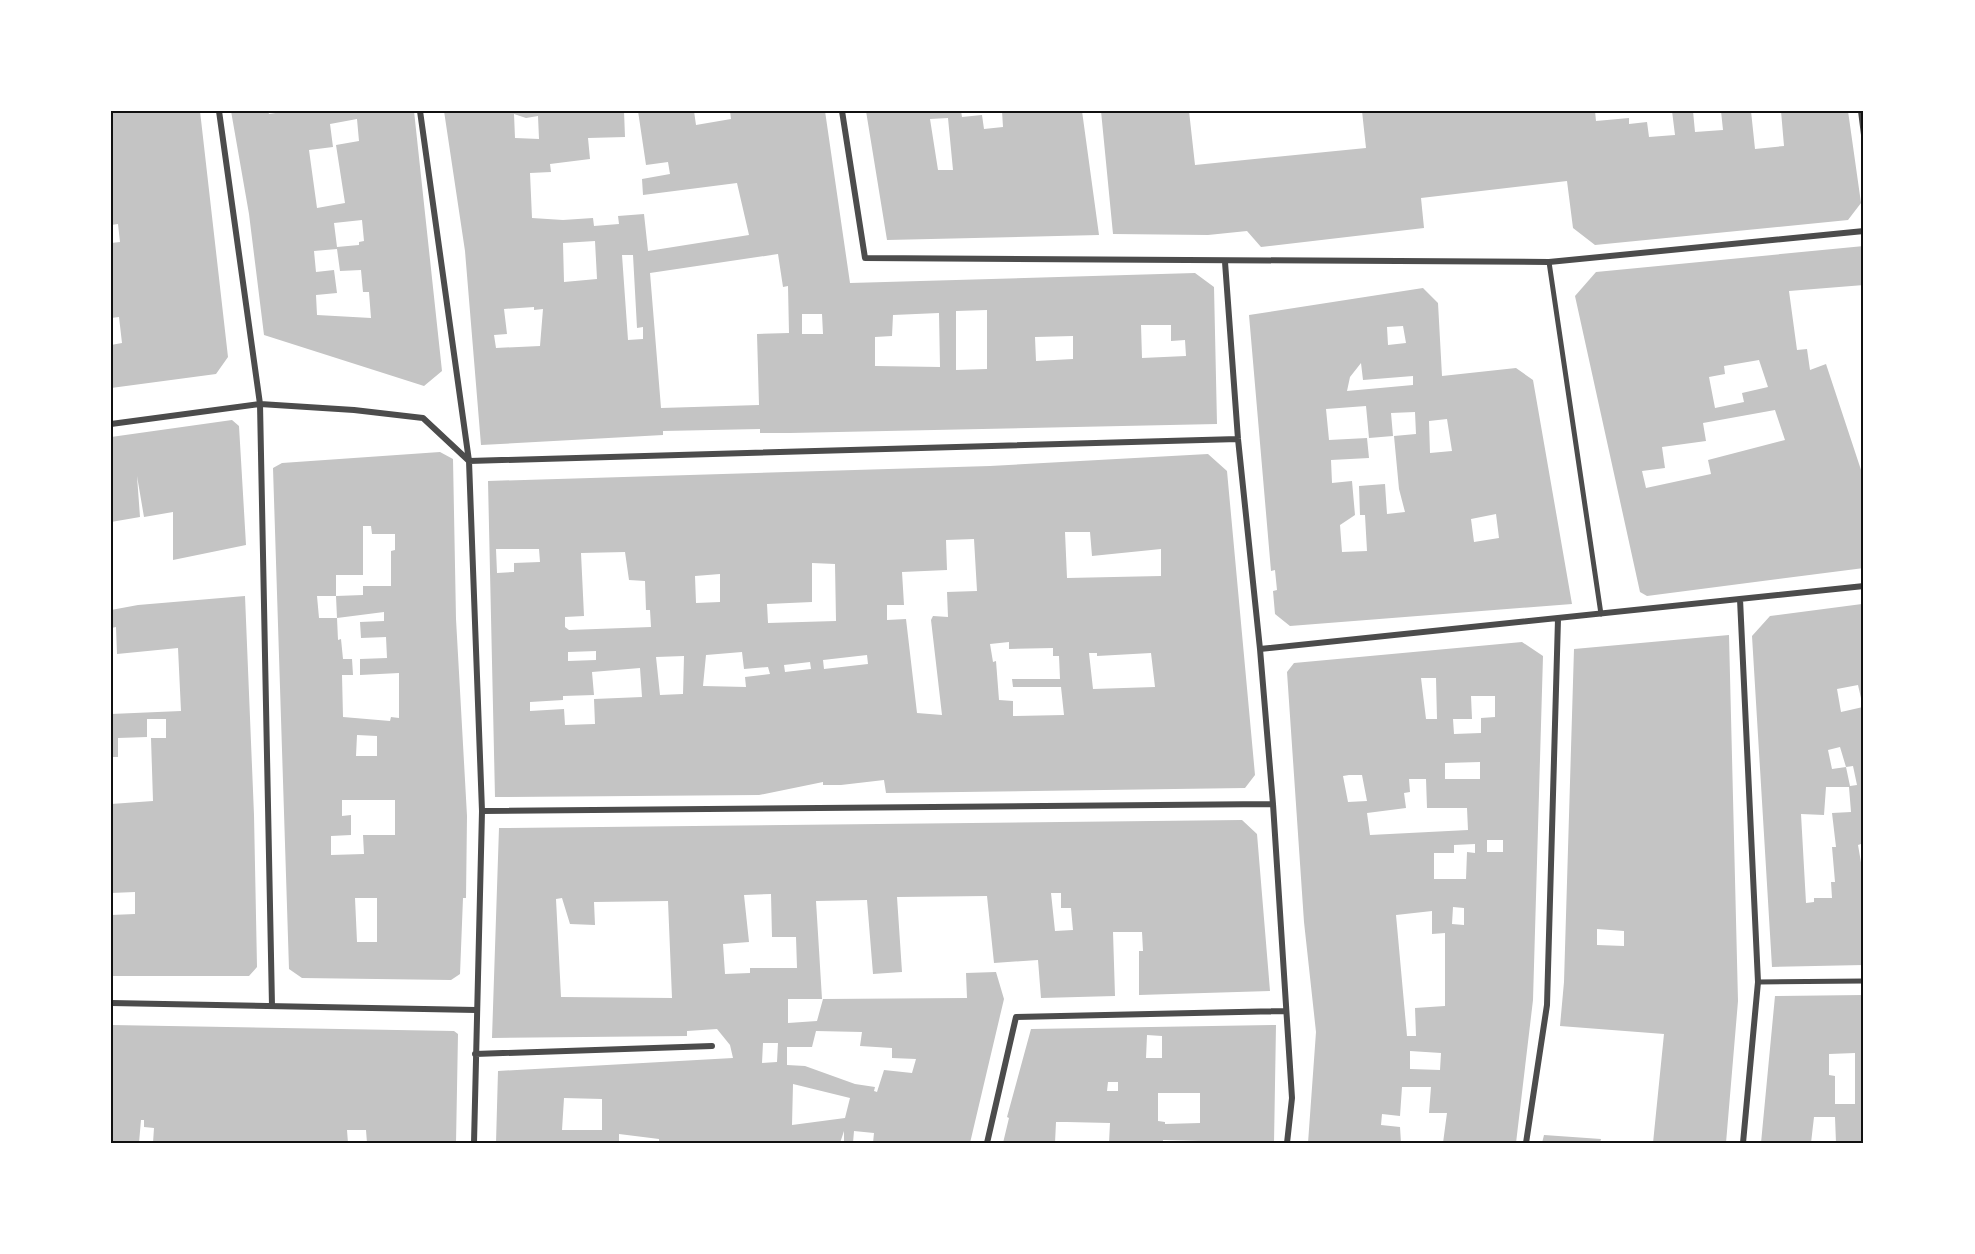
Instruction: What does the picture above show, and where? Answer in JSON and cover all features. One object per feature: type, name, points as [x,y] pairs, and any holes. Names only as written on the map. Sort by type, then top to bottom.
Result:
[{"type":"street","points":[[219,111],[260,405],[273,1006]]},
{"type":"street","points":[[420,111],[469,461],[482,811],[474,1143]]},
{"type":"street","points":[[842,111],[865,258],[1225,262],[1549,262],[1864,231]]},
{"type":"street","points":[[1861,111],[1864,135]]},
{"type":"street","points":[[1225,262],[1238,439],[1260,649],[1273,804],[1292,1098],[1287,1143]]},
{"type":"street","points":[[1549,262],[1601,614]]},
{"type":"street","points":[[111,424],[260,405],[423,418],[469,461],[1238,439]]},
{"type":"street","points":[[1260,649],[1864,586]]},
{"type":"street","points":[[1740,599],[1758,982],[1743,1143]]},
{"type":"street","points":[[1526,1143],[1547,1005],[1558,619]]},
{"type":"street","points":[[482,811],[1273,804]]},
{"type":"street","points":[[1758,982],[1864,981]]},
{"type":"street","points":[[111,1003],[476,1010]]},
{"type":"street","points":[[987,1143],[1017,1017],[1285,1011]]},
{"type":"street","points":[[475,1054],[712,1046]]},
{"type":"building","points":[[111,111],[200,111],[228,357],[216,374],[111,388],[111,345],[122,343],[119,317],[111,318],[111,243],[120,242],[118,224],[111,225]]},
{"type":"building","points":[[231,111],[268,111],[269,114],[289,111],[414,111],[442,371],[424,386],[264,335],[249,214]],"holes":[[[357,119],[359,141],[336,145],[345,203],[317,208],[309,150],[333,147],[330,124]],[[362,220],[364,241],[359,242],[359,245],[337,247],[334,223]],[[337,249],[340,271],[361,270],[363,292],[369,292],[371,318],[317,315],[316,295],[337,293],[334,270],[316,272],[314,251]]]},
{"type":"building","points":[[444,111],[624,111],[625,137],[588,138],[590,159],[550,164],[551,172],[530,173],[532,218],[563,220],[593,218],[594,226],[619,224],[618,216],[644,214],[648,251],[749,235],[737,183],[643,195],[642,179],[670,174],[668,162],[646,165],[638,111],[694,111],[696,125],[731,119],[730,111],[825,111],[850,283],[1195,273],[1214,287],[1217,424],[790,433],[760,433],[760,429],[663,431],[663,435],[481,445],[465,251]],"holes":[[[514,114],[526,118],[538,116],[539,139],[515,138]],[[595,241],[597,279],[564,282],[563,243]],[[778,254],[783,287],[788,286],[789,333],[757,334],[759,405],[661,408],[650,273]],[[622,255],[633,255],[637,328],[643,327],[643,339],[628,340]],[[534,307],[534,310],[543,309],[540,346],[496,348],[494,335],[507,334],[504,309]],[[987,310],[987,369],[956,370],[956,311]],[[939,313],[940,367],[875,366],[875,337],[892,336],[893,315]],[[802,314],[822,314],[823,334],[802,334]],[[1141,325],[1171,325],[1171,341],[1185,340],[1186,356],[1142,358]],[[1073,336],[1073,359],[1036,361],[1035,337]]]},
{"type":"building","points":[[866,111],[961,111],[962,117],[982,115],[984,129],[1003,127],[1002,111],[1082,111],[1099,235],[887,240]],"holes":[[[948,118],[953,170],[938,170],[930,119]]]},
{"type":"building","points":[[1101,111],[1189,111],[1195,165],[1366,148],[1362,111],[1595,111],[1596,121],[1629,118],[1629,124],[1647,122],[1649,137],[1675,135],[1672,111],[1693,111],[1695,132],[1723,130],[1721,111],[1751,111],[1755,149],[1784,146],[1781,111],[1848,111],[1861,203],[1848,220],[1595,245],[1573,228],[1567,181],[1421,198],[1424,228],[1261,247],[1247,231],[1208,235],[1113,234]]},
{"type":"building","points":[[1864,246],[1864,285],[1789,291],[1797,350],[1807,349],[1810,370],[1826,364],[1864,479],[1864,568],[1647,596],[1640,592],[1575,296],[1596,272]],"holes":[[[1759,360],[1768,387],[1742,393],[1744,402],[1715,408],[1709,377],[1725,374],[1724,366]],[[1775,410],[1785,440],[1708,460],[1711,474],[1646,488],[1642,471],[1665,468],[1662,447],[1706,441],[1703,423]]]},
{"type":"building","points":[[1423,288],[1438,303],[1442,376],[1516,368],[1533,380],[1572,604],[1290,626],[1275,614],[1273,591],[1277,590],[1275,570],[1271,571],[1249,315]],"holes":[[[1403,326],[1406,343],[1388,345],[1387,327]],[[1361,363],[1363,380],[1413,376],[1413,385],[1347,391],[1350,377]],[[1366,406],[1369,438],[1393,436],[1391,413],[1415,412],[1416,434],[1394,436],[1399,489],[1405,512],[1387,514],[1385,484],[1359,486],[1360,515],[1365,515],[1367,551],[1342,552],[1340,525],[1355,515],[1352,481],[1332,483],[1331,460],[1369,458],[1367,438],[1329,440],[1326,409]],[[1447,419],[1452,451],[1430,453],[1429,421]],[[1496,514],[1499,538],[1474,542],[1471,519]]]},
{"type":"building","points":[[232,420],[239,426],[246,545],[173,560],[173,512],[144,517],[137,476],[140,517],[111,522],[111,437]]},
{"type":"building","points":[[440,452],[453,459],[456,619],[467,816],[466,898],[463,898],[460,974],[451,980],[302,978],[289,969],[273,468],[282,463]],"holes":[[[363,526],[371,526],[372,534],[395,534],[395,550],[391,551],[391,586],[363,586],[363,595],[336,596],[336,575],[363,575]],[[317,596],[336,596],[337,618],[319,618]],[[384,612],[384,621],[360,622],[361,638],[386,637],[387,658],[360,659],[360,675],[399,673],[399,718],[391,717],[390,721],[343,717],[342,675],[353,675],[352,659],[343,659],[341,639],[338,640],[337,618]],[[357,735],[377,736],[377,756],[356,756]],[[342,800],[395,800],[395,835],[363,835],[364,854],[331,855],[331,836],[351,835],[351,815],[342,816]],[[355,898],[377,898],[377,942],[357,942]]]},
{"type":"building","points":[[1208,454],[1227,471],[1255,775],[1245,788],[886,793],[884,780],[841,785],[823,785],[823,782],[759,795],[495,797],[488,481],[990,466]],"holes":[[[1065,532],[1090,532],[1092,556],[1161,549],[1161,576],[1067,578]],[[974,539],[977,591],[947,592],[948,617],[933,616],[931,620],[942,715],[917,713],[906,619],[887,620],[887,605],[904,605],[902,572],[947,570],[946,540]],[[496,549],[539,549],[540,562],[514,563],[514,572],[497,573]],[[625,552],[629,580],[645,581],[646,610],[650,610],[651,627],[569,630],[565,627],[565,617],[584,616],[581,553]],[[812,563],[835,564],[836,621],[768,623],[767,604],[812,602]],[[720,574],[720,602],[696,603],[695,576]],[[1009,642],[1009,649],[1053,648],[1053,656],[1059,656],[1060,679],[1012,679],[1013,687],[1061,687],[1064,715],[1013,716],[1013,701],[999,700],[996,661],[993,662],[990,644]],[[596,651],[596,660],[568,661],[568,652]],[[742,652],[744,669],[768,667],[770,674],[745,677],[746,687],[703,686],[706,655]],[[1089,653],[1097,653],[1097,656],[1151,653],[1155,687],[1093,689]],[[867,655],[868,664],[824,669],[823,660]],[[684,656],[683,694],[660,695],[656,657]],[[810,662],[811,669],[785,672],[784,665]],[[640,668],[642,697],[594,699],[595,724],[565,725],[564,709],[530,711],[530,702],[563,700],[563,696],[594,695],[592,672]]]},
{"type":"building","points":[[245,596],[254,815],[257,967],[249,976],[111,976],[111,915],[135,914],[135,892],[111,893],[111,804],[153,801],[151,738],[166,738],[166,719],[147,719],[147,737],[118,738],[118,757],[111,757],[111,714],[181,711],[178,648],[117,654],[116,627],[111,628],[111,610],[138,605]]},
{"type":"building","points":[[1862,604],[1863,706],[1858,685],[1837,689],[1841,712],[1863,707],[1864,843],[1858,845],[1864,880],[1864,965],[1772,967],[1752,636],[1770,616]],"holes":[[[1840,747],[1846,767],[1832,769],[1828,750]],[[1853,766],[1857,785],[1850,786],[1846,767]],[[1826,787],[1849,787],[1851,812],[1832,813],[1836,847],[1832,847],[1835,882],[1831,882],[1832,898],[1814,898],[1814,902],[1806,903],[1801,814],[1824,815]]]},
{"type":"building","points":[[1729,635],[1738,1001],[1726,1143],[1653,1143],[1664,1034],[1560,1026],[1564,982],[1574,649]],"holes":[[[1597,929],[1624,931],[1624,946],[1597,945]]]},
{"type":"building","points":[[1522,642],[1543,656],[1533,1000],[1516,1143],[1443,1143],[1447,1113],[1429,1113],[1431,1087],[1402,1087],[1400,1116],[1382,1114],[1381,1125],[1400,1127],[1401,1143],[1308,1143],[1316,1032],[1304,922],[1287,672],[1294,663]],"holes":[[[1421,678],[1436,678],[1437,719],[1426,719]],[[1471,696],[1495,696],[1495,717],[1481,718],[1481,733],[1454,734],[1453,719],[1472,719]],[[1480,762],[1480,779],[1445,779],[1445,763]],[[1362,775],[1367,801],[1348,802],[1343,776]],[[1409,779],[1426,779],[1427,808],[1467,808],[1468,830],[1370,835],[1367,813],[1406,808],[1404,793],[1410,792]],[[1487,840],[1503,840],[1503,852],[1487,852]],[[1475,844],[1475,853],[1467,852],[1466,879],[1434,879],[1434,853],[1454,853],[1454,845]],[[1453,907],[1464,908],[1464,925],[1452,924]],[[1432,911],[1432,934],[1445,933],[1445,1006],[1415,1008],[1416,1036],[1407,1036],[1396,915]],[[1410,1051],[1441,1053],[1440,1070],[1410,1069]]]},
{"type":"building","points":[[1242,820],[1257,834],[1270,991],[1139,995],[1139,951],[1143,951],[1142,932],[1113,932],[1115,996],[1041,998],[1038,960],[994,963],[987,896],[897,897],[902,972],[873,974],[867,900],[816,901],[822,999],[788,999],[788,1023],[817,1021],[823,999],[967,998],[966,973],[996,972],[1004,999],[970,1143],[873,1143],[874,1133],[854,1131],[853,1143],[844,1143],[844,1131],[840,1143],[659,1143],[659,1139],[619,1134],[619,1143],[496,1143],[498,1071],[733,1058],[730,1045],[717,1029],[687,1031],[687,1036],[492,1038],[499,828]],"holes":[[[1051,893],[1061,893],[1061,908],[1071,908],[1073,930],[1055,931]],[[771,894],[772,937],[796,937],[797,968],[750,968],[750,973],[725,974],[723,944],[749,942],[744,895]],[[562,898],[570,924],[595,925],[594,902],[668,901],[672,998],[561,997],[556,899]],[[816,1031],[862,1032],[860,1046],[892,1048],[892,1058],[916,1059],[912,1073],[884,1070],[877,1092],[874,1091],[875,1087],[855,1084],[805,1066],[787,1065],[787,1047],[812,1047]],[[763,1043],[778,1043],[777,1062],[762,1063]],[[793,1084],[850,1098],[845,1118],[792,1125]],[[564,1098],[602,1099],[602,1130],[562,1130]]]},
{"type":"building","points":[[1864,995],[1864,1143],[1836,1143],[1835,1117],[1814,1117],[1811,1143],[1761,1143],[1775,996]],"holes":[[[1855,1053],[1855,1104],[1835,1104],[1835,1076],[1829,1075],[1829,1054]]]},
{"type":"building","points":[[111,1025],[454,1031],[458,1034],[456,1143],[367,1143],[366,1130],[347,1130],[348,1143],[153,1143],[154,1128],[144,1127],[144,1120],[141,1120],[139,1143],[111,1143]]},
{"type":"building","points":[[1276,1025],[1274,1143],[1163,1140],[1163,1143],[1109,1143],[1110,1123],[1056,1122],[1055,1143],[1003,1143],[1009,1118],[1007,1117],[1031,1029]],"holes":[[[1147,1035],[1162,1036],[1162,1058],[1146,1058]],[[1108,1082],[1118,1082],[1118,1091],[1107,1091]],[[1158,1093],[1200,1093],[1200,1123],[1165,1124],[1165,1122],[1158,1121]]]},
{"type":"building","points":[[1544,1135],[1601,1139],[1600,1143],[1542,1143]]}]
